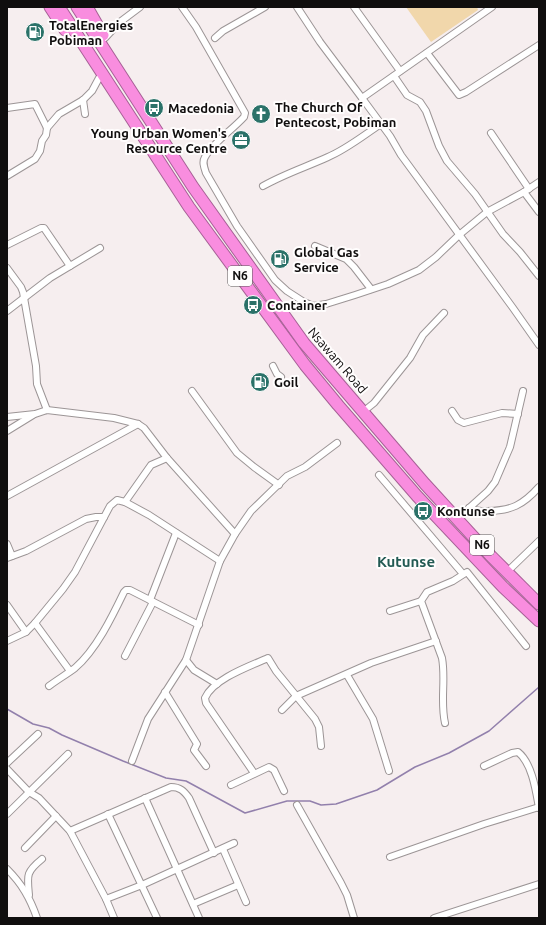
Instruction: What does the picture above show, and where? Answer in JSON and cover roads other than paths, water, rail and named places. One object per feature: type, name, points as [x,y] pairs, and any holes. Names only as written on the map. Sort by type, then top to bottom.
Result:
[{"type":"highway","name":"Nsawam Road","points":[[50,7],[99,78],[142,133]]},
{"type":"highway","name":"Nsawam Road","points":[[60,7],[189,207],[305,365],[417,496],[503,587],[539,621]]},
{"type":"highway","name":"Nsawam Road","points":[[77,7],[193,187],[304,343],[392,446],[510,575],[539,604]]},
{"type":"highway","name":"Nsawam Road","points":[[87,7],[134,86],[144,112]]},
{"type":"highway","points":[[503,587],[510,575]]},
{"type":"street","points":[[105,38],[120,22],[140,7]]},
{"type":"street","points":[[182,7],[196,27],[245,113],[244,117],[214,146],[205,158],[203,165],[206,173],[237,226],[275,280],[287,291],[304,302],[313,306],[326,304],[388,284],[419,270],[487,212],[526,191],[539,182]]},
{"type":"street","points":[[215,38],[223,31],[265,7]]},
{"type":"street","points":[[298,7],[320,42],[390,136],[401,155],[433,197],[539,345]]},
{"type":"street","points":[[354,7],[400,71]]},
{"type":"street","points":[[362,98],[492,7]]},
{"type":"street","points":[[427,53],[459,95],[539,45]]},
{"type":"street","points":[[394,76],[407,94],[420,102],[426,111],[439,146],[447,161],[476,194],[503,234],[539,276]]},
{"type":"street","points":[[7,176],[34,159],[40,151],[47,128],[59,114],[83,100],[92,91],[99,78]]},
{"type":"street","points":[[83,100],[85,114]]},
{"type":"street","points":[[7,108],[35,104],[47,128]]},
{"type":"street","points":[[263,186],[289,172],[329,157],[346,148],[381,124]]},
{"type":"street","points":[[491,133],[539,212]]},
{"type":"street","points":[[7,245],[40,228],[44,228],[70,266]]},
{"type":"street","points":[[315,246],[346,259],[371,289]]},
{"type":"street","points":[[7,311],[50,278],[100,248]]},
{"type":"street","points":[[7,268],[21,287],[24,297],[38,384],[47,410]]},
{"type":"street","points":[[265,289],[275,280]]},
{"type":"street","points":[[364,412],[374,403],[410,358],[424,335],[444,313]]},
{"type":"street","points":[[273,366],[277,374],[281,377]]},
{"type":"street","points":[[192,391],[237,453],[279,485]]},
{"type":"street","points":[[458,518],[488,491],[495,482],[510,447],[522,391]]},
{"type":"street","points":[[7,417],[35,414],[47,410],[114,418],[138,424],[144,428],[167,458],[236,534]]},
{"type":"street","points":[[452,411],[458,420],[464,423],[502,413],[518,414]]},
{"type":"street","points":[[7,431],[35,414]]},
{"type":"street","points":[[7,496],[138,424]]},
{"type":"street","points":[[132,761],[148,719],[186,660],[220,561],[236,534],[251,511],[287,476],[305,467],[337,443]]},
{"type":"street","points":[[125,502],[150,465],[167,458]]},
{"type":"street","points":[[379,475],[463,574]]},
{"type":"street","points":[[469,508],[478,511],[508,510],[526,500],[539,487]]},
{"type":"street","points":[[7,641],[26,632],[36,623],[75,572],[110,506],[115,501],[125,502],[149,515],[220,561]]},
{"type":"street","points":[[7,544],[10,557],[26,551],[86,519],[104,517]]},
{"type":"street","points":[[125,656],[152,601],[176,533]]},
{"type":"street","points":[[510,575],[539,540]]},
{"type":"street","points":[[390,611],[421,601],[427,592],[453,581],[466,572],[526,646]]},
{"type":"street","points":[[49,686],[75,667],[91,650],[113,615],[126,590],[130,590],[199,625]]},
{"type":"street","points":[[421,601],[444,666],[442,706],[445,723]]},
{"type":"street","points":[[7,605],[26,632]]},
{"type":"street","points":[[36,623],[70,671]]},
{"type":"street","points":[[282,710],[296,696],[347,675],[371,663],[436,640]]},
{"type":"street","points":[[254,773],[206,702],[206,695],[217,684],[238,671],[268,658],[315,719],[319,728],[321,746]]},
{"type":"street","points":[[186,660],[194,670],[217,684]]},
{"type":"street","points":[[347,675],[372,719],[389,771]]},
{"type":"street","points":[[165,692],[197,744],[194,750],[206,766]]},
{"type":"street","points":[[7,763],[38,734]]},
{"type":"street","points":[[390,856],[484,824],[539,808],[533,779],[522,755],[518,752],[512,753],[484,766]]},
{"type":"street","points":[[7,814],[68,754]]},
{"type":"street","points":[[230,784],[269,767],[274,770],[284,791]]},
{"type":"street","points":[[7,769],[29,792],[39,798],[70,830],[106,899],[114,918]]},
{"type":"street","points":[[70,830],[171,787],[178,788],[184,791],[189,798],[214,853]]},
{"type":"street","points":[[145,798],[199,918]]},
{"type":"street","points":[[297,805],[341,883],[354,918]]},
{"type":"street","points":[[108,814],[157,918]]},
{"type":"street","points":[[25,848],[56,816]]},
{"type":"street","points":[[106,899],[142,885],[234,843]]},
{"type":"street","points":[[223,849],[246,902]]},
{"type":"street","points":[[29,898],[27,878],[29,872],[42,859]]},
{"type":"street","points":[[7,869],[16,878],[29,898],[37,918]]},
{"type":"street","points":[[434,918],[539,884]]},
{"type":"street","points":[[193,904],[238,885]]},
{"type":"waterway","points":[[7,709],[33,724],[49,728],[123,761],[166,778],[186,781],[245,813],[287,801],[310,801],[321,805],[336,804],[377,790],[415,767],[449,753],[489,731],[539,687]]},
{"type":"place","name":"TotalEnergies Pobiman","points":[[35,32]]},
{"type":"place","name":"Macedonia","points":[[154,108]]},
{"type":"place","name":"The Church Of Pentecost, Pobiman","points":[[261,114]]},
{"type":"place","name":"Young Urban Women's Resource Centre","points":[[241,140]]},
{"type":"place","name":"Global Gas Service","points":[[280,259]]},
{"type":"place","name":"Container","points":[[253,305]]},
{"type":"place","name":"Goil","points":[[260,382]]},
{"type":"place","name":"Kontunse","points":[[423,511]]},
{"type":"district","name":"Kutunse","points":[[406,562]]}]
